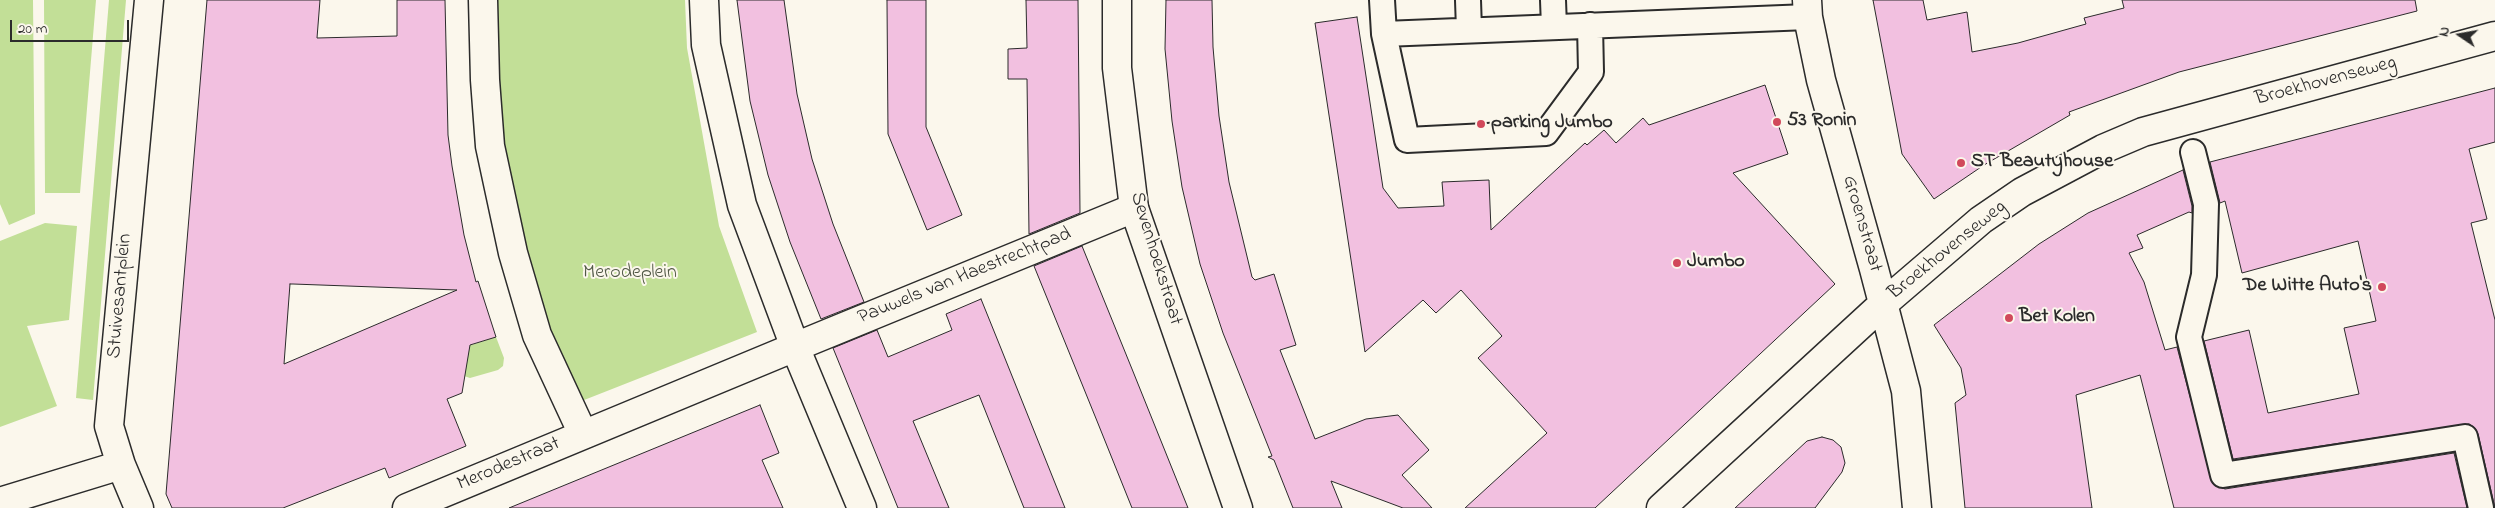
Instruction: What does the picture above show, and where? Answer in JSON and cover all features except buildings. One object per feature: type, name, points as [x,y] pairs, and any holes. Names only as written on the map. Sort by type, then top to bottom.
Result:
[{"type":"street","name":"Stuivesantplein","points":[[139,508],[121,466],[109,426],[149,0]]},
{"type":"street","points":[[483,0],[485,80],[490,146],[513,253],[537,335],[583,434],[795,347]]},
{"type":"street","points":[[704,0],[706,45],[742,205],[795,347],[862,508]]},
{"type":"street","name":"Sevenhoekstraat","points":[[1117,0],[1117,68],[1134,208],[1238,508]]},
{"type":"street","name":"Groenstraat","points":[[1808,8],[1832,125],[1906,392],[1917,508]]},
{"type":"street","name":"Broekhovenseweg","points":[[1661,508],[1883,304],[1981,220],[2022,192],[2103,149],[2143,132],[2495,36]]},
{"type":"street","name":"Pauwels van Haestrechtpad","points":[[795,347],[1134,208]]},
{"type":"street","name":"Merodestraat","points":[[406,508],[583,434]]},
{"type":"street","points":[[0,502],[121,466]]},
{"type":"lane","points":[[1382,0],[1384,34],[1407,140],[1546,133],[1591,72],[1590,25]]},
{"type":"lane","points":[[1468,0],[1469,30]]},
{"type":"lane","points":[[1553,0],[1554,27]]},
{"type":"lane","points":[[1384,34],[1590,25],[1808,8]]},
{"type":"lane","points":[[2193,152],[2206,204],[2204,276],[2189,337],[2223,475],[2466,437],[2481,508]]},
{"type":"green space","points":[[0,0],[33,0],[35,214],[9,225],[0,204]]},
{"type":"green space","points":[[44,0],[96,0],[80,193],[45,193]]},
{"type":"green space","points":[[109,0],[126,0],[93,400],[76,398]]},
{"type":"green space","name":"Merodeplein","points":[[489,0],[685,0],[687,48],[719,226],[757,332],[574,404],[534,305],[489,76]]},
{"type":"green space","points":[[45,223],[77,226],[69,320],[27,326],[57,406],[0,427],[0,241]]},
{"type":"green space","points":[[496,337],[504,358],[503,366],[498,370],[470,378],[464,376],[462,348]]},
{"type":"place","name":"53 Ronin","points":[[1777,122]]},
{"type":"place","name":"parking Jumbo","points":[[1481,124]]},
{"type":"place","name":"ST Beautyhouse","points":[[1961,163]]},
{"type":"place","name":"Jumbo","points":[[1677,263]]},
{"type":"place","name":"De Witte Auto's","points":[[2382,287]]},
{"type":"place","name":"Bet Kolen","points":[[2009,318]]}]
